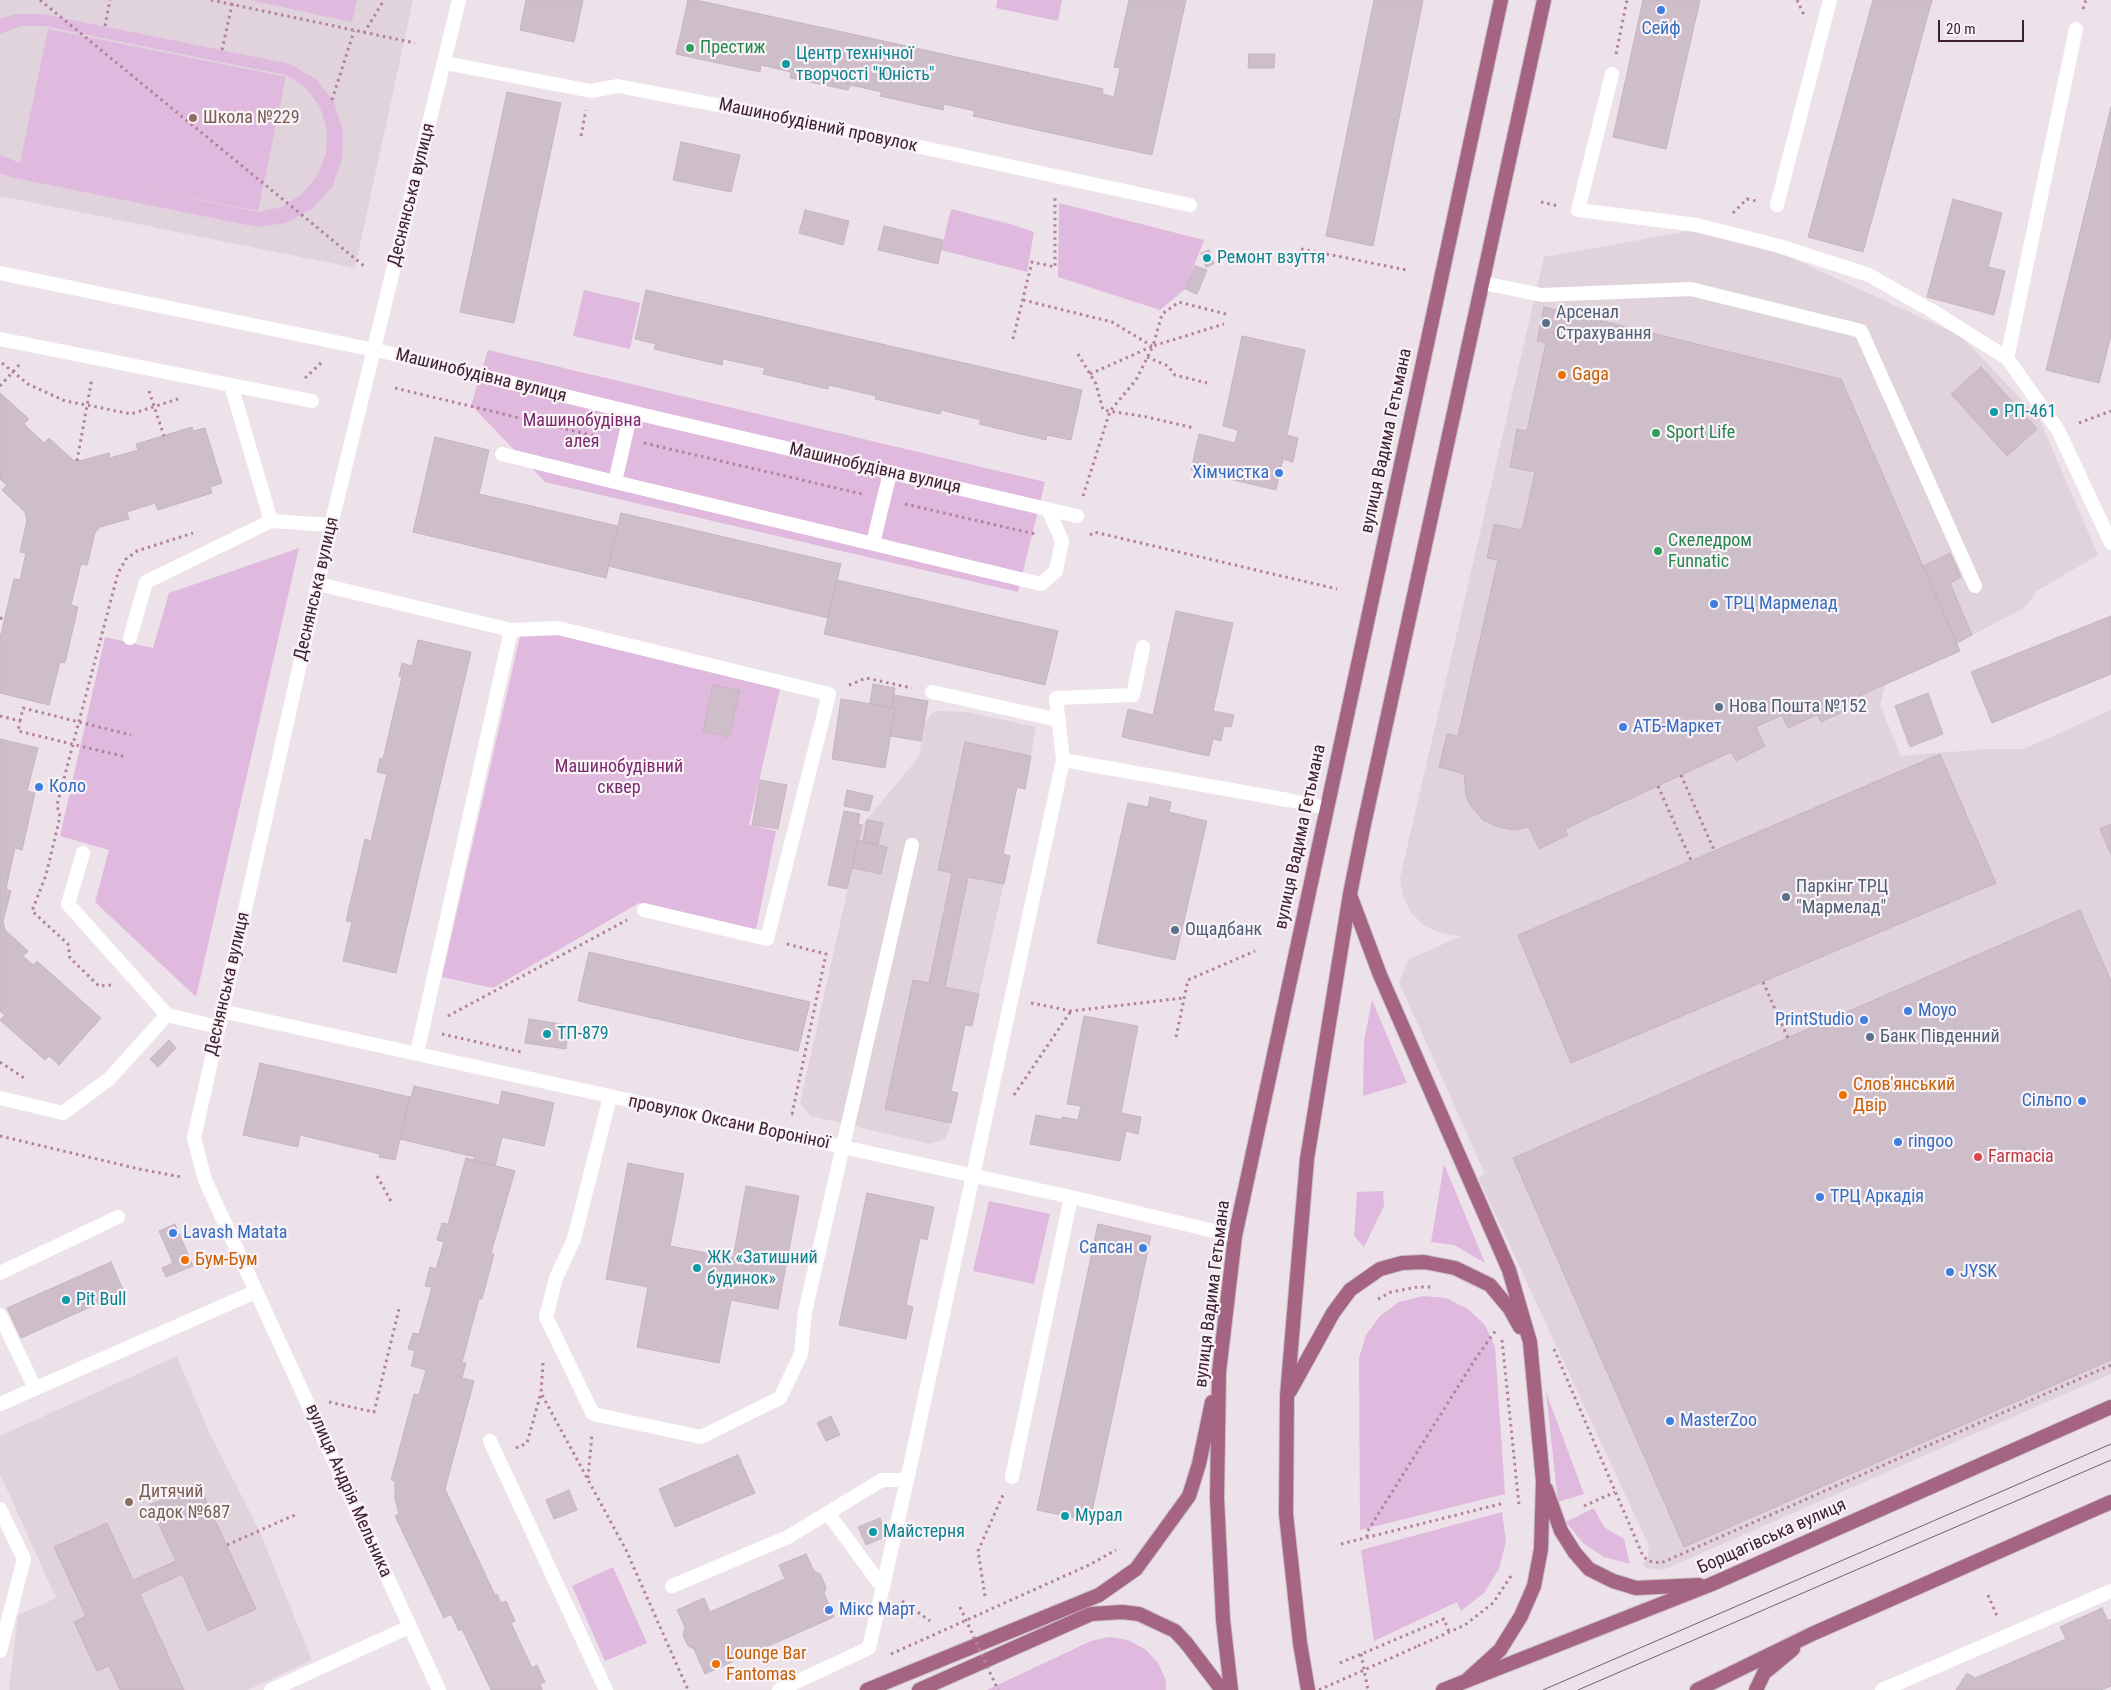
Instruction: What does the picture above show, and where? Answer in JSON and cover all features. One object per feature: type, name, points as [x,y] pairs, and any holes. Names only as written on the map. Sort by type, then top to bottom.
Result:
[{"type":"main road","name":"вулиця Вадима Гетьмана","points":[[1231,1690],[1223,1620],[1217,1498],[1219,1372],[1236,1236],[1501,0]]},
{"type":"main road","points":[[1308,1690],[1300,1643],[1286,1514],[1287,1396],[1307,1158],[1350,894],[1544,0]]},
{"type":"main road","points":[[1350,894],[1380,975],[1509,1270],[1530,1342],[1543,1481],[1541,1549],[1534,1586],[1522,1616],[1500,1650],[1467,1680]]},
{"type":"main road","points":[[1287,1396],[1333,1313],[1350,1290],[1380,1269],[1402,1263],[1424,1262],[1456,1268],[1490,1285],[1510,1309],[1530,1342]]},
{"type":"main road","points":[[867,1690],[1099,1595],[1136,1569],[1189,1496],[1199,1464],[1219,1372]]},
{"type":"main road","name":"Борщагівська вулиця","points":[[1443,1690],[1712,1584],[2111,1407]]},
{"type":"main road","points":[[1543,1481],[1561,1530],[1575,1553],[1589,1569],[1613,1581],[1636,1588],[1712,1584]]},
{"type":"main road","points":[[1697,1690],[1812,1634],[2111,1502]]},
{"type":"main road","points":[[920,1690],[1091,1614],[1122,1612],[1139,1614],[1175,1631],[1222,1690]]},
{"type":"main road","points":[[1756,1690],[1764,1673],[1812,1634]]},
{"type":"street","name":"Деснянська вулиця","points":[[205,1180],[194,1138],[331,525],[459,0]]},
{"type":"street","points":[[1777,205],[1830,0]]},
{"type":"street","points":[[2007,358],[2076,29]]},
{"type":"street","name":"Машинобудівний провулок","points":[[445,62],[591,91],[618,86],[795,120],[1190,205]]},
{"type":"street","points":[[1612,74],[1578,210],[1697,225],[1779,246],[1869,275],[1934,312],[2007,358],[2058,430],[2111,543]]},
{"type":"street","name":"Машинобудівна вулиця","points":[[0,273],[374,351],[1077,516]]},
{"type":"street","points":[[1482,283],[1542,295],[1691,289],[1861,331],[1975,586]]},
{"type":"street","points":[[0,339],[312,401]]},
{"type":"street","points":[[231,385],[271,521]]},
{"type":"street","points":[[616,482],[631,412]]},
{"type":"street","points":[[502,454],[1041,584],[1056,571],[1062,541],[1048,509]]},
{"type":"street","points":[[873,543],[890,473]]},
{"type":"street","points":[[130,638],[146,582],[271,521],[331,525]]},
{"type":"street","points":[[318,584],[511,630],[558,628],[829,694],[767,939],[644,910]]},
{"type":"street","points":[[417,1053],[511,630]]},
{"type":"street","points":[[779,1690],[869,1648],[974,1176],[1063,760],[1056,698],[1132,695],[1143,647]]},
{"type":"street","points":[[932,692],[1058,720]]},
{"type":"street","points":[[1063,760],[1327,808]]},
{"type":"street","points":[[610,1096],[574,1239],[556,1278],[546,1317],[593,1414],[701,1437],[780,1398],[801,1354],[805,1312],[912,845]]},
{"type":"street","points":[[83,853],[68,904],[167,1015],[218,1027]]},
{"type":"street","name":"провулок Оксани Вороніної","points":[[222,1011],[1071,1197],[1236,1236]]},
{"type":"street","points":[[0,1098],[63,1113],[109,1079],[167,1015]]},
{"type":"street","name":"вулиця Андрія Мельника","points":[[205,1180],[439,1690]]},
{"type":"street","points":[[1012,1477],[1071,1197]]},
{"type":"street","points":[[0,1273],[118,1217]]},
{"type":"street","points":[[0,1404],[255,1292]]},
{"type":"street","points":[[0,1315],[35,1388]]},
{"type":"street","points":[[490,1441],[606,1690]]},
{"type":"street","points":[[672,1586],[788,1537],[882,1480],[907,1480]]},
{"type":"street","points":[[0,1508],[24,1559],[0,1651]]},
{"type":"street","points":[[828,1513],[883,1588]]},
{"type":"street","points":[[1882,1690],[2111,1591]]},
{"type":"street","points":[[271,1690],[409,1627]]},
{"type":"path","points":[[40,0],[364,266]]},
{"type":"path","points":[[105,26],[110,0]]},
{"type":"path","points":[[211,0],[415,43]]},
{"type":"path","points":[[222,50],[233,0]]},
{"type":"path","points":[[364,33],[384,0]]},
{"type":"path","points":[[1612,74],[1627,0]]},
{"type":"path","points":[[332,100],[354,31]]},
{"type":"path","points":[[1013,339],[1032,262],[1056,267],[1055,176]]},
{"type":"path","points":[[1301,249],[1407,270]]},
{"type":"path","points":[[1022,300],[1112,322],[1153,346]]},
{"type":"path","points":[[1173,300],[1226,314]]},
{"type":"path","points":[[1077,516],[1110,411],[1136,380],[1153,346],[1162,314],[1179,302]]},
{"type":"path","points":[[1090,374],[1153,346],[1224,324]]},
{"type":"path","points":[[1078,354],[1096,384],[1103,410],[1147,417],[1194,428]]},
{"type":"path","points":[[1147,357],[1168,366],[1175,375],[1208,382]]},
{"type":"path","points":[[76,461],[96,358]]},
{"type":"path","points":[[0,361],[28,384],[65,401],[131,414],[182,397]]},
{"type":"path","points":[[141,367],[164,436]]},
{"type":"path","points":[[2058,430],[2111,411]]},
{"type":"path","points":[[115,985],[99,986],[70,958],[68,944],[32,911],[48,865],[60,817],[57,804],[77,721],[118,573],[126,559],[137,552],[202,530]]},
{"type":"path","points":[[829,694],[866,678],[932,692]]},
{"type":"path","points":[[126,757],[18,731],[20,721],[23,708],[131,735]]},
{"type":"path","points":[[0,716],[20,721]]},
{"type":"path","points":[[1681,776],[1714,850]]},
{"type":"path","points":[[1658,786],[1691,860]]},
{"type":"path","points":[[422,1030],[644,910]]},
{"type":"path","points":[[767,939],[826,954],[792,1114],[782,1111]]},
{"type":"path","points":[[1176,1037],[1188,980],[1255,951]]},
{"type":"path","points":[[1763,982],[1788,1038]]},
{"type":"path","points":[[1012,999],[1071,1011],[1184,998]]},
{"type":"path","points":[[1011,1099],[1071,1011]]},
{"type":"path","points":[[422,1030],[529,1054]]},
{"type":"path","points":[[0,1062],[31,1083]]},
{"type":"path","points":[[0,1136],[139,1169],[205,1180]]},
{"type":"path","points":[[377,1176],[392,1203]]},
{"type":"path","points":[[1373,1302],[1390,1292],[1418,1287],[1436,1288]]},
{"type":"path","points":[[329,1402],[374,1412],[399,1309]]},
{"type":"path","points":[[1493,1323],[1502,1340],[1519,1509]]},
{"type":"path","points":[[1367,1537],[1367,1532],[1496,1329]]},
{"type":"path","points":[[527,1443],[541,1393],[543,1355]]},
{"type":"path","points":[[1637,1543],[1643,1556],[1648,1561],[1661,1563],[1668,1561],[2111,1365]]},
{"type":"path","points":[[541,1393],[626,1550],[688,1690]]},
{"type":"path","points":[[588,1480],[593,1414]]},
{"type":"path","points":[[985,1596],[978,1551],[1012,1477]]},
{"type":"path","points":[[1584,1506],[1615,1492]]},
{"type":"path","points":[[1341,1544],[1504,1503]]},
{"type":"path","points":[[227,1545],[298,1514]]},
{"type":"path","points":[[882,1658],[1089,1565],[1116,1550]]},
{"type":"path","points":[[1668,1561],[1671,1566]]},
{"type":"path","points":[[1319,1690],[1465,1626],[1493,1604],[1513,1573],[1515,1565]]},
{"type":"path","points":[[883,1588],[930,1621]]},
{"type":"path","points":[[960,1607],[998,1690]]},
{"type":"path","points":[[1340,1663],[1444,1618],[1449,1632]]},
{"type":"path","points":[[1361,1654],[1368,1690]]},
{"type":"shaded area","name":"Школа №229","points":[[0,0],[413,0],[355,268],[0,196]]},
{"type":"shaded area","points":[[1689,231],[1779,252],[1961,336],[2039,418],[2098,555],[2037,591],[2024,608],[1957,643],[1960,651],[1885,685],[1880,705],[1901,756],[1988,749],[2024,749],[2111,710],[2111,1374],[1663,1570],[1646,1568],[1643,1564],[1647,1559],[1649,1546],[1478,1177],[1485,1174],[1399,982],[1409,959],[1462,936],[1444,934],[1426,927],[1412,914],[1403,897],[1400,878],[1544,257]]},
{"type":"shaded area","points":[[934,711],[967,712],[1036,727],[1025,789],[1017,788],[1003,854],[1010,856],[972,1026],[965,1025],[951,1091],[958,1093],[951,1123],[945,1139],[930,1144],[811,1116],[800,1103],[862,825],[919,757],[925,722]]},
{"type":"shaded area","name":"Дитячий садок №687","points":[[177,1356],[207,1428],[259,1530],[312,1660],[248,1690],[9,1690],[18,1615],[56,1598],[0,1474],[0,1436]]},
{"type":"green space","points":[[250,0],[357,0],[352,22]]},
{"type":"green space","points":[[997,0],[1062,0],[1058,21],[996,8]]},
{"type":"green space","points":[[15,14],[43,14],[290,64],[316,79],[334,102],[343,130],[342,160],[332,187],[312,209],[286,223],[257,227],[10,177],[0,173],[0,155],[20,163],[48,29],[286,77],[258,211],[132,186],[258,212],[282,207],[302,194],[317,176],[326,154],[327,130],[320,107],[306,88],[286,75],[44,26],[21,26],[0,34],[0,19]]},
{"type":"green space","points":[[1059,203],[1204,240],[1185,289],[1160,310],[1058,277]]},
{"type":"green space","points":[[951,209],[1034,232],[1027,272],[941,250]]},
{"type":"green space","points":[[584,290],[640,303],[630,349],[573,336]]},
{"type":"green space","name":"Машинобудівна алея","points":[[488,350],[1045,482],[1018,592],[545,482],[471,405]]},
{"type":"green space","points":[[299,548],[196,997],[95,902],[109,850],[60,836],[105,637],[153,648],[169,593]]},
{"type":"green space","name":"Машинобудівний сквер","points":[[558,631],[781,685],[749,825],[776,831],[756,930],[639,903],[493,988],[442,977],[521,632]]},
{"type":"green space","points":[[1372,1000],[1407,1083],[1363,1096],[1364,1041]]},
{"type":"green space","points":[[1444,1164],[1485,1263],[1454,1245],[1431,1242]]},
{"type":"green space","points":[[1383,1191],[1384,1206],[1364,1247],[1354,1236],[1357,1192]]},
{"type":"green space","points":[[989,1201],[1050,1214],[1034,1284],[973,1271]]},
{"type":"green space","points":[[1423,1296],[1446,1298],[1468,1309],[1485,1325],[1495,1347],[1505,1494],[1360,1530],[1359,1358],[1366,1335],[1380,1316],[1399,1302]]},
{"type":"green space","points":[[1546,1392],[1584,1494],[1558,1502]]},
{"type":"green space","points":[[1594,1508],[1604,1527],[1624,1539],[1630,1564],[1604,1557],[1583,1543],[1566,1522]]},
{"type":"green space","points":[[1502,1512],[1506,1541],[1499,1569],[1484,1593],[1461,1611],[1457,1602],[1374,1641],[1361,1550]]},
{"type":"green space","points":[[613,1567],[647,1643],[605,1661],[572,1586]]},
{"type":"green space","points":[[1109,1637],[1128,1640],[1145,1649],[1158,1663],[1166,1680],[1166,1690],[987,1690],[1091,1641]]},
{"type":"building","points":[[526,0],[583,0],[574,42],[520,30]]},
{"type":"building","points":[[688,0],[696,0],[1103,89],[1102,94],[1114,97],[1120,68],[1114,67],[1129,0],[1186,0],[1152,155],[973,116],[975,111],[944,104],[943,110],[880,96],[882,92],[850,85],[848,90],[790,78],[791,72],[761,65],[760,72],[676,54]]},
{"type":"building","points":[[1374,0],[1423,0],[1373,246],[1326,236]]},
{"type":"building","points":[[1643,0],[1700,0],[1666,149],[1613,137]]},
{"type":"building","points":[[1873,0],[1932,0],[1863,252],[1808,237]]},
{"type":"building","points":[[1249,54],[1275,54],[1274,68],[1248,68]]},
{"type":"building","points":[[507,92],[561,103],[514,323],[460,312]]},
{"type":"building","points":[[2111,107],[2111,335],[2099,383],[2046,370]]},
{"type":"building","points":[[681,142],[740,155],[731,192],[673,180]]},
{"type":"building","points":[[1953,199],[2002,213],[1988,267],[2005,271],[1994,315],[1927,297]]},
{"type":"building","points":[[805,210],[849,221],[843,245],[799,233]]},
{"type":"building","points":[[884,226],[943,240],[938,264],[878,250]]},
{"type":"building","name":"Ремонт взуття","points":[[1209,250],[1214,264],[1206,267],[1201,253]]},
{"type":"building","points":[[1195,266],[1207,270],[1197,294],[1185,289]]},
{"type":"building","points":[[646,290],[1082,390],[1071,440],[1047,435],[1046,440],[979,424],[981,420],[941,410],[940,414],[875,399],[876,396],[829,385],[828,389],[763,374],[765,368],[723,359],[722,365],[654,349],[656,344],[635,339]]},
{"type":"building","name":"ТРЦ Мармелад","points":[[1544,307],[1841,379],[1960,651],[1848,701],[1851,708],[1821,722],[1817,715],[1788,728],[1782,715],[1756,727],[1765,746],[1736,761],[1731,752],[1565,829],[1568,835],[1539,849],[1529,827],[1514,830],[1498,827],[1483,820],[1471,806],[1466,796],[1464,774],[1439,767],[1447,734],[1458,736],[1498,560],[1487,558],[1494,524],[1522,530],[1535,472],[1510,467],[1517,429],[1527,431],[1546,343],[1537,341]]},
{"type":"building","points":[[1242,336],[1305,350],[1287,435],[1298,438],[1293,462],[1283,459],[1276,490],[1191,470],[1199,434],[1235,443],[1238,430],[1223,426]]},
{"type":"building","name":"РП-461","points":[[1981,367],[2037,429],[2007,456],[1951,394]]},
{"type":"building","points":[[0,393],[29,419],[24,424],[44,443],[49,438],[73,460],[80,461],[109,453],[110,458],[138,450],[136,444],[192,427],[193,431],[205,428],[222,483],[210,487],[212,493],[158,510],[155,503],[127,512],[129,519],[100,527],[95,533],[87,565],[81,564],[71,605],[78,607],[65,663],[60,662],[49,705],[0,693],[0,638],[14,579],[20,580],[26,553],[20,552],[27,520],[25,512],[2,490],[7,485],[0,479]]},
{"type":"building","points":[[435,437],[489,450],[479,494],[618,526],[606,578],[413,532]]},
{"type":"building","points":[[621,513],[841,564],[828,618],[608,566]]},
{"type":"building","points":[[1950,553],[1961,577],[1950,583],[1972,635],[1957,643],[1923,566]]},
{"type":"building","points":[[837,580],[1058,631],[1045,685],[824,634]]},
{"type":"building","points":[[1176,611],[1233,623],[1213,711],[1234,715],[1231,727],[1224,726],[1221,741],[1213,739],[1209,756],[1122,737],[1128,709],[1153,715]]},
{"type":"building","points":[[2111,616],[2111,674],[1992,723],[1971,672]]},
{"type":"building","points":[[418,640],[471,652],[396,973],[343,961],[352,922],[346,921],[365,839],[371,841],[387,774],[377,772],[380,758],[383,759],[402,677],[399,676],[402,663],[412,666]]},
{"type":"building","points":[[873,684],[895,688],[892,708],[870,704]]},
{"type":"building","points":[[713,685],[740,691],[729,737],[703,731]]},
{"type":"building","points":[[1928,693],[1943,734],[1910,747],[1895,706]]},
{"type":"building","points":[[894,695],[928,701],[921,741],[890,736],[895,708],[892,708]]},
{"type":"building","points":[[841,699],[895,708],[885,768],[832,759]]},
{"type":"building","points":[[0,739],[38,748],[27,791],[35,793],[22,850],[15,848],[6,889],[11,891],[3,921],[5,930],[28,951],[23,956],[33,965],[37,961],[101,1018],[59,1065],[49,1056],[45,1060],[0,1020],[5,1015],[0,1011]]},
{"type":"building","points":[[965,742],[1031,756],[1025,789],[1017,787],[1003,854],[1010,856],[1004,884],[968,877],[945,987],[979,994],[972,1026],[965,1025],[951,1091],[958,1093],[951,1123],[885,1109],[913,980],[929,983],[952,873],[938,870]]},
{"type":"building","name":"Паркінг ТРЦ \"Мармелад\"","points":[[1940,754],[1996,883],[1571,1063],[1518,935]]},
{"type":"building","points":[[760,780],[787,785],[778,829],[752,825]]},
{"type":"building","points":[[847,790],[873,796],[869,811],[844,806]]},
{"type":"building","points":[[1150,797],[1171,802],[1169,812],[1207,821],[1175,960],[1097,943],[1128,803],[1148,807]]},
{"type":"building","points":[[844,811],[860,814],[858,824],[862,825],[847,889],[828,885]]},
{"type":"building","points":[[867,820],[883,823],[878,845],[863,842]]},
{"type":"building","points":[[2111,824],[2111,855],[2100,829]]},
{"type":"building","points":[[858,840],[887,847],[881,874],[852,868]]},
{"type":"building","name":"ТРЦ Аркадія","points":[[2080,910],[2111,981],[2111,1360],[1684,1547],[1513,1158]]},
{"type":"building","points":[[589,952],[810,1002],[798,1051],[578,1001]]},
{"type":"building","points":[[1084,1016],[1138,1026],[1121,1113],[1141,1117],[1138,1134],[1126,1131],[1120,1161],[1030,1144],[1036,1115],[1062,1120],[1062,1117],[1078,1120],[1081,1106],[1067,1104]]},
{"type":"building","name":"ТП-879","points":[[529,1019],[569,1025],[566,1049],[525,1043]]},
{"type":"building","points":[[169,1040],[176,1048],[158,1067],[150,1059]]},
{"type":"building","points":[[260,1063],[410,1097],[395,1160],[379,1157],[380,1154],[300,1135],[298,1147],[243,1135]]},
{"type":"building","points":[[414,1086],[499,1105],[502,1091],[554,1103],[544,1146],[502,1137],[495,1166],[474,1161],[475,1157],[400,1139]]},
{"type":"building","points":[[466,1158],[515,1171],[491,1253],[494,1254],[482,1299],[479,1299],[462,1362],[466,1363],[462,1378],[474,1381],[445,1489],[495,1595],[497,1594],[501,1603],[506,1601],[515,1621],[511,1623],[532,1668],[537,1665],[545,1682],[540,1684],[542,1690],[491,1690],[462,1629],[459,1631],[451,1614],[444,1618],[395,1516],[399,1514],[395,1499],[395,1481],[391,1480],[414,1394],[419,1395],[426,1370],[411,1366],[415,1351],[408,1349],[413,1333],[419,1334],[432,1287],[425,1286],[430,1267],[436,1269],[444,1242],[437,1240],[442,1223],[448,1224]]},
{"type":"building","name":"ЖК «Затишний будинок»","points":[[628,1163],[684,1174],[670,1246],[733,1258],[746,1186],[799,1196],[778,1309],[731,1300],[719,1363],[637,1347],[648,1287],[606,1279]]},
{"type":"building","points":[[867,1193],[934,1207],[927,1240],[920,1238],[906,1305],[913,1307],[906,1339],[839,1325]]},
{"type":"building","points":[[175,1224],[193,1266],[166,1277],[162,1268],[173,1263],[159,1231]]},
{"type":"building","points":[[1098,1224],[1151,1236],[1090,1521],[1037,1510]]},
{"type":"building","name":"Pit Bull","points":[[111,1262],[124,1292],[21,1338],[7,1308]]},
{"type":"building","points":[[831,1416],[840,1435],[826,1441],[817,1423]]},
{"type":"building","points":[[738,1455],[755,1493],[675,1527],[659,1489]]},
{"type":"building","points":[[198,1483],[256,1609],[208,1631],[182,1574],[140,1594],[184,1690],[120,1690],[109,1666],[97,1671],[74,1622],[86,1616],[54,1547],[107,1523],[133,1580],[176,1561],[150,1505]]},
{"type":"building","points":[[569,1490],[577,1510],[554,1519],[546,1500]]},
{"type":"building","name":"Майстерня","points":[[880,1518],[887,1536],[866,1545],[858,1527]]},
{"type":"building","points":[[806,1554],[814,1571],[820,1574],[826,1587],[824,1593],[834,1617],[705,1674],[694,1649],[688,1646],[683,1635],[685,1627],[677,1610],[704,1598],[710,1612],[785,1579],[779,1565]]},
{"type":"building","points":[[2102,1608],[2108,1621],[2111,1619],[2111,1686],[2101,1690],[1956,1690],[1967,1673],[1975,1678],[2066,1639],[2060,1627]]},
{"type":"tram line","points":[[1543,1690],[2111,1444]]},
{"type":"tram line","points":[[1578,1690],[2111,1460]]},
{"type":"place","name":"Сейф","points":[[1661,10]]},
{"type":"place","name":"Престиж","points":[[690,48]]},
{"type":"place","name":"Центр технічної творчості \"Юність\"","points":[[786,64]]},
{"type":"place","name":"Школа №229","points":[[193,118]]},
{"type":"place","name":"Ремонт взуття","points":[[1207,258]]},
{"type":"place","name":"Арсенал Страхування","points":[[1546,323]]},
{"type":"place","name":"Gaga","points":[[1562,375]]},
{"type":"place","name":"РП-461","points":[[1994,412]]},
{"type":"place","name":"Sport Life","points":[[1656,433]]},
{"type":"place","name":"Хімчистка","points":[[1279,473]]},
{"type":"place","name":"Скеледром Funnatic","points":[[1658,551]]},
{"type":"place","name":"ТРЦ Мармелад","points":[[1714,604]]},
{"type":"place","name":"Нова Пошта №152","points":[[1719,707]]},
{"type":"place","name":"АТБ-Маркет","points":[[1623,727]]},
{"type":"place","name":"Коло","points":[[39,787]]},
{"type":"place","name":"Паркінг ТРЦ \"Мармелад\"","points":[[1786,897]]},
{"type":"place","name":"Ощадбанк","points":[[1175,930]]},
{"type":"place","name":"Moyo","points":[[1908,1011]]},
{"type":"place","name":"PrintStudio","points":[[1864,1020]]},
{"type":"place","name":"ТП-879","points":[[547,1034]]},
{"type":"place","name":"Банк Південний","points":[[1870,1037]]},
{"type":"place","name":"Слов'янський Двір","points":[[1843,1095]]},
{"type":"place","name":"Сільпо","points":[[2082,1101]]},
{"type":"place","name":"ringoo","points":[[1898,1142]]},
{"type":"place","name":"Farmacia","points":[[1978,1157]]},
{"type":"place","name":"ТРЦ Аркадія","points":[[1820,1197]]},
{"type":"place","name":"Lavash Matata","points":[[173,1233]]},
{"type":"place","name":"Сапсан","points":[[1143,1248]]},
{"type":"place","name":"Бум-Бум","points":[[185,1260]]},
{"type":"place","name":"ЖК «Затишний будинок»","points":[[697,1268]]},
{"type":"place","name":"JYSK","points":[[1950,1272]]},
{"type":"place","name":"Pit Bull","points":[[66,1300]]},
{"type":"place","name":"MasterZoo","points":[[1670,1421]]},
{"type":"place","name":"Дитячий садок №687","points":[[129,1502]]},
{"type":"place","name":"Мурал","points":[[1065,1516]]},
{"type":"place","name":"Майстерня","points":[[873,1532]]},
{"type":"place","name":"Мікс Март","points":[[829,1610]]},
{"type":"place","name":"Lounge Bar Fantomas","points":[[716,1664]]}]
